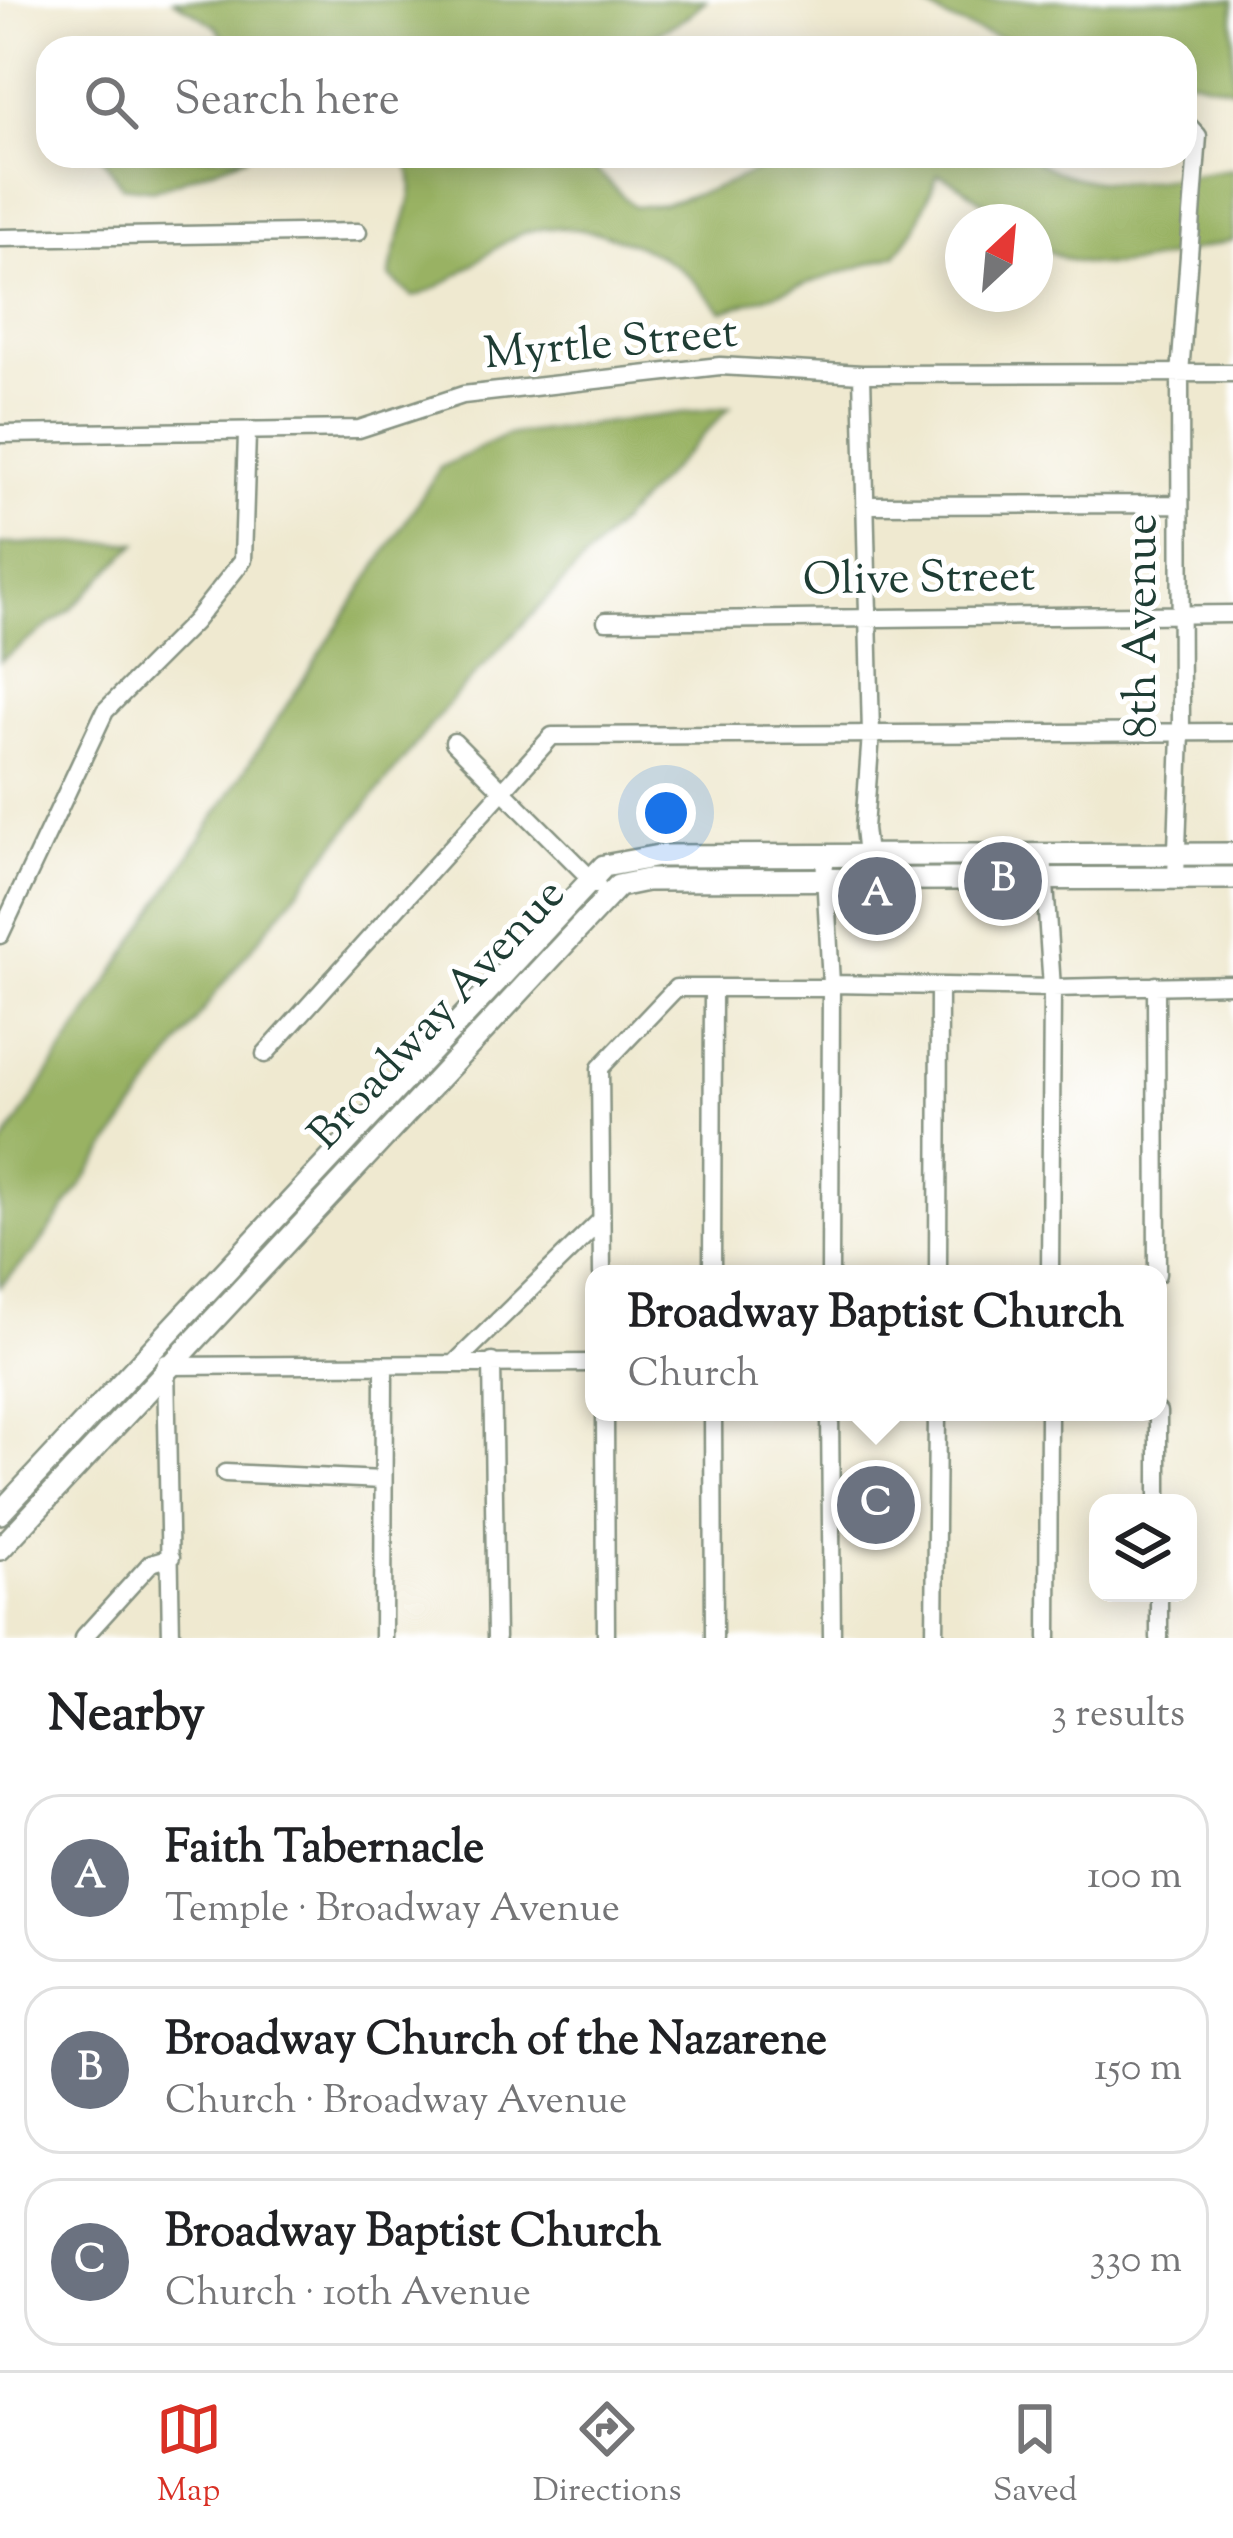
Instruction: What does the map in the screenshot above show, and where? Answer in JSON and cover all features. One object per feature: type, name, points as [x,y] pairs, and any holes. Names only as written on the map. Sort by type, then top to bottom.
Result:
[{"type":"main road","name":"Broadway Avenue","points":[[0,1513],[590,877],[613,861],[636,857],[1233,854]]},
{"type":"main road","name":"Broadway Avenue","points":[[0,1549],[605,895],[625,883],[1233,878]]},
{"type":"street","name":"8th Avenue","points":[[1176,878],[1181,733],[1180,374],[1196,168]]},
{"type":"street","points":[[0,238],[358,232]]},
{"type":"street","name":"Myrtle Street","points":[[0,434],[359,429],[463,395],[720,366],[862,374],[1233,373]]},
{"type":"street","points":[[862,374],[871,734],[864,828],[869,879]]},
{"type":"street","points":[[0,935],[8,898],[105,711],[194,622],[243,560],[248,434]]},
{"type":"street","points":[[866,505],[1180,504]]},
{"type":"street","name":"Olive Street","points":[[606,621],[1233,614]]},
{"type":"street","points":[[265,1054],[552,736],[1233,732]]},
{"type":"street","points":[[454,742],[605,895]]},
{"type":"street","points":[[1042,854],[1052,988],[1050,1265]]},
{"type":"street","points":[[824,855],[830,986],[830,1265]]},
{"type":"street","points":[[602,1265],[600,1068],[676,988],[1233,984]]},
{"type":"street","points":[[1156,985],[1157,1265]]},
{"type":"street","points":[[938,1265],[939,986]]},
{"type":"street","points":[[712,1265],[713,988]]},
{"type":"street","points":[[456,1362],[601,1220]]},
{"type":"street","points":[[152,1349],[169,1366],[171,1638]]},
{"type":"street","points":[[492,1362],[496,1638]]},
{"type":"street","points":[[169,1366],[585,1364]]},
{"type":"street","points":[[382,1638],[384,1365]]},
{"type":"street","points":[[605,1421],[606,1638]]},
{"type":"street","points":[[713,1421],[714,1638]]},
{"type":"street","points":[[830,1421],[832,1638]]},
{"type":"street","points":[[935,1638],[937,1421]]},
{"type":"street","points":[[1048,1638],[1049,1421]]},
{"type":"street","points":[[1158,1421],[1158,1494]]},
{"type":"street","points":[[225,1473],[383,1480]]},
{"type":"street","points":[[83,1638],[151,1563],[171,1557]]},
{"type":"street","points":[[1159,1602],[1159,1638]]},
{"type":"green space","points":[[174,0],[706,0],[684,19],[651,36],[222,36],[217,27]]},
{"type":"green space","points":[[1233,0],[1233,89],[1197,81],[1197,36],[996,36],[947,19],[918,1]]},
{"type":"green space","points":[[110,168],[215,168],[154,190],[122,186]]},
{"type":"green space","points":[[409,168],[594,168],[634,207],[664,204],[763,168],[1049,168],[1101,182],[1233,169],[1233,240],[1131,264],[1081,263],[1053,253],[1053,204],[987,204],[938,174],[915,229],[896,255],[722,311],[667,260],[626,241],[578,229],[534,230],[516,236],[441,285],[413,297],[390,277],[412,184]]},
{"type":"green space","points":[[730,407],[453,698],[217,991],[35,1251],[0,1286],[0,1149],[440,468],[507,435]]},
{"type":"green space","points":[[137,543],[70,610],[0,661],[0,544]]},
{"type":"place","name":"Broadway Church of the Nazarene","points":[[1003,881]]},
{"type":"place","name":"Faith Tabernacle","points":[[877,896]]},
{"type":"place","name":"Broadway Baptist Church","points":[[876,1505]]}]
